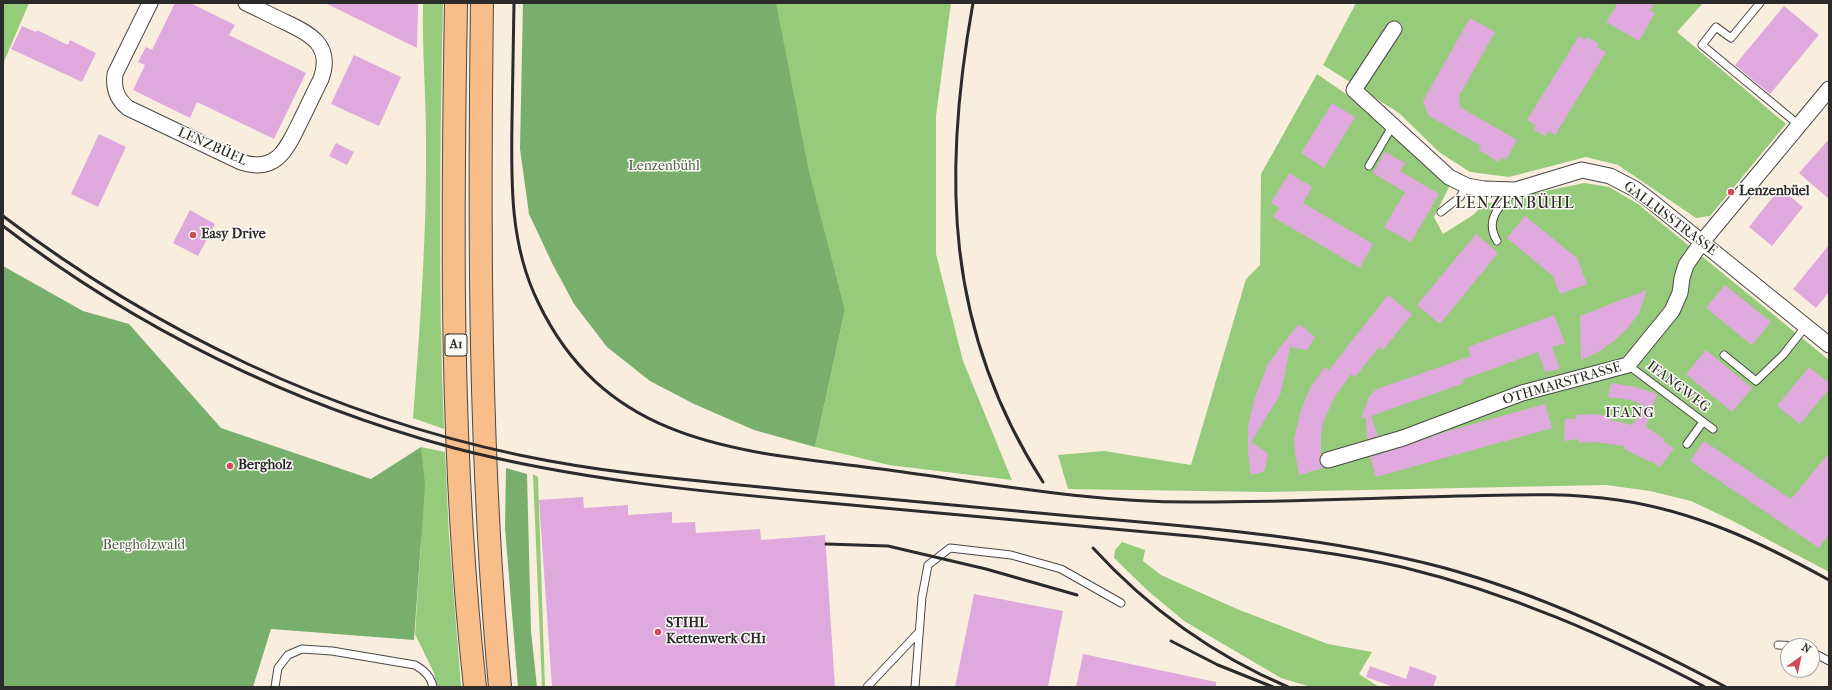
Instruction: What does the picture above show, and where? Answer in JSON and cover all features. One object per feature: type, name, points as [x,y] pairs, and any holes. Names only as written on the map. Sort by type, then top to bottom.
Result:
[{"type":"highway","name":"A1","points":[[456,3],[454,233],[457,412],[464,559],[475,687]]},
{"type":"highway","name":"A1","points":[[482,3],[480,230],[483,384],[488,538],[500,687]]},
{"type":"street","name":"LENZBÜEL","points":[[150,3],[115,74],[114,87],[119,99],[128,108],[241,162],[262,165],[275,160],[289,146],[323,73],[324,59],[319,45],[309,34],[246,3]]},
{"type":"street","name":"GALLUSSTRASSE","points":[[1394,29],[1354,90],[1449,177],[1467,186],[1484,189],[1516,190],[1582,170],[1610,176],[1635,189],[1829,345]]},
{"type":"street","name":"OTHMARSTRASSE","points":[[1328,460],[1403,438],[1522,393],[1628,365],[1672,311],[1680,293],[1686,265],[1702,242],[1829,89]]},
{"type":"lane","points":[[1760,3],[1731,38],[1716,27],[1702,45],[1799,125]]},
{"type":"lane","points":[[1369,166],[1393,125]]},
{"type":"lane","points":[[1441,212],[1460,197],[1467,186]]},
{"type":"lane","points":[[1496,241],[1491,227],[1494,215],[1501,205],[1516,190]]},
{"type":"lane","points":[[1724,355],[1756,381],[1783,355],[1806,326]]},
{"type":"lane","name":"IFANGWEG","points":[[1628,365],[1713,429]]},
{"type":"lane","points":[[1687,444],[1703,422]]},
{"type":"lane","points":[[915,687],[922,597],[928,564],[950,548],[1011,555],[1061,569],[1121,603]]},
{"type":"lane","points":[[867,687],[919,632]]},
{"type":"lane","points":[[275,687],[278,668],[288,655],[302,649],[332,651],[415,665],[425,670],[432,682],[433,687]]},
{"type":"lane","points":[[1820,656],[1829,661]]},
{"type":"green space","points":[[3,3],[29,3],[3,64]]},
{"type":"green space","points":[[423,3],[443,3],[440,216],[444,429],[413,418],[424,244],[426,175]]},
{"type":"green space","name":"Lenzenbühl","points":[[523,3],[776,3],[808,167],[845,310],[815,447],[754,430],[694,404],[650,381],[607,347],[574,304],[552,263],[529,214],[520,149]]},
{"type":"green space","points":[[774,3],[951,3],[936,116],[936,254],[963,361],[1012,480],[889,465],[815,447],[845,310],[788,93]]},
{"type":"green space","points":[[1356,3],[1703,3],[1677,32],[1786,124],[1710,216],[1696,218],[1618,165],[1586,157],[1509,177],[1470,172],[1439,152],[1399,113],[1323,65]]},
{"type":"green space","points":[[1317,74],[1352,98],[1382,127],[1450,185],[1434,217],[1443,234],[1473,215],[1484,204],[1584,183],[1609,187],[1638,204],[1829,360],[1829,572],[1733,521],[1691,501],[1650,491],[1606,485],[1266,492],[1068,489],[1058,455],[1104,451],[1191,465],[1246,279],[1260,265],[1261,174]]},
{"type":"green space","name":"Bergholzwald","points":[[3,266],[83,311],[129,324],[221,428],[371,479],[421,447],[425,485],[414,640],[271,629],[253,687],[3,687]]},
{"type":"green space","points":[[421,447],[445,452],[449,536],[461,687],[437,687],[434,673],[415,634],[421,542]]},
{"type":"green space","points":[[506,468],[527,474],[531,631],[537,687],[518,687],[505,528]]},
{"type":"green space","points":[[533,474],[538,477],[545,687],[542,687]]},
{"type":"green space","points":[[1122,542],[1145,550],[1143,561],[1161,575],[1237,609],[1328,644],[1372,652],[1359,674],[1379,687],[1311,687],[1281,678],[1184,621],[1146,589],[1114,558],[1115,550]]},
{"type":"building","points":[[175,3],[190,3],[235,25],[229,35],[306,73],[274,139],[197,102],[190,118],[133,90],[145,65],[138,62],[146,47],[152,50]]},
{"type":"building","points":[[325,3],[418,3],[417,48]]},
{"type":"building","points":[[1618,3],[1654,3],[1650,10],[1655,13],[1639,41],[1606,22]]},
{"type":"building","points":[[1784,6],[1819,35],[1770,94],[1735,65]]},
{"type":"building","points":[[1470,18],[1495,32],[1459,96],[1460,107],[1517,140],[1506,160],[1502,157],[1499,162],[1479,150],[1481,146],[1428,115],[1423,101]]},
{"type":"building","points":[[22,26],[36,32],[37,30],[68,45],[70,40],[96,53],[82,82],[11,49]]},
{"type":"building","points":[[1579,36],[1586,40],[1588,37],[1599,44],[1597,47],[1606,52],[1555,135],[1549,131],[1545,136],[1534,130],[1536,126],[1527,120]]},
{"type":"building","points":[[354,55],[401,77],[379,126],[331,104]]},
{"type":"building","points":[[1332,103],[1355,117],[1324,168],[1301,153]]},
{"type":"building","points":[[99,134],[126,147],[98,207],[71,194]]},
{"type":"building","points":[[1829,139],[1829,199],[1799,173]]},
{"type":"building","points":[[336,143],[354,152],[347,165],[329,156]]},
{"type":"building","points":[[1385,152],[1405,163],[1400,171],[1439,194],[1411,242],[1384,227],[1405,192],[1373,173]]},
{"type":"building","points":[[1289,173],[1312,187],[1303,203],[1373,244],[1360,268],[1273,217],[1279,208],[1271,203]]},
{"type":"building","points":[[1780,188],[1803,207],[1772,246],[1749,227]]},
{"type":"building","name":"Easy Drive","points":[[190,210],[215,224],[198,256],[173,243]]},
{"type":"building","points":[[1525,216],[1577,258],[1587,284],[1560,294],[1553,276],[1507,238]]},
{"type":"building","points":[[1476,234],[1498,253],[1440,324],[1417,305]]},
{"type":"building","points":[[1829,245],[1829,292],[1816,308],[1793,289]]},
{"type":"building","points":[[1725,285],[1771,322],[1752,345],[1706,308]]},
{"type":"building","points":[[1647,290],[1639,313],[1628,328],[1600,351],[1581,360],[1580,316]]},
{"type":"building","points":[[1388,295],[1412,314],[1383,350],[1379,347],[1355,377],[1351,374],[1335,396],[1323,422],[1319,462],[1323,468],[1299,475],[1294,440],[1300,413],[1310,388],[1325,367],[1329,370]]},
{"type":"building","points":[[1554,315],[1565,343],[1552,347],[1560,369],[1545,372],[1538,352],[1462,380],[1464,383],[1371,416],[1378,436],[1367,439],[1366,417],[1361,419],[1369,396],[1377,389],[1471,356],[1468,347]]},
{"type":"building","points":[[1299,324],[1315,337],[1307,350],[1290,347],[1281,393],[1251,442],[1268,454],[1264,472],[1251,475],[1248,452],[1248,427],[1254,400],[1268,364]]},
{"type":"building","points":[[1706,350],[1752,388],[1732,412],[1686,374]]},
{"type":"building","points":[[1809,367],[1829,383],[1829,389],[1800,424],[1777,406]]},
{"type":"building","points":[[1611,383],[1636,387],[1657,394],[1646,427],[1665,439],[1663,441],[1674,448],[1660,467],[1651,461],[1650,462],[1624,449],[1624,446],[1595,442],[1579,443],[1578,439],[1564,441],[1565,419],[1576,419],[1576,415],[1594,414],[1611,417],[1611,420],[1632,425],[1645,406],[1631,400],[1608,397]]},
{"type":"building","points":[[1545,404],[1552,428],[1376,477],[1370,457],[1445,432]]},
{"type":"building","points":[[1704,441],[1791,499],[1829,453],[1829,534],[1819,548],[1690,461]]},
{"type":"building","name":"STIHL Kettenwerk CH1","points":[[583,497],[584,508],[628,505],[628,515],[672,512],[672,523],[695,522],[696,533],[760,529],[761,540],[825,535],[835,687],[552,687],[539,500]]},
{"type":"building","points":[[974,594],[1063,611],[1048,687],[955,687]]},
{"type":"building","points":[[1083,654],[1216,682],[1216,687],[1076,687]]},
{"type":"building","points":[[1370,666],[1406,679],[1410,666],[1437,676],[1433,687],[1394,687],[1366,677]]},
{"type":"railway","points":[[514,3],[512,190],[517,236],[529,280],[538,302],[567,350],[601,387],[640,414],[683,433],[730,446],[778,456],[1039,491],[1119,499],[1231,502],[1459,496],[1538,495],[1598,497],[1646,505],[1701,520],[1779,553],[1829,580]]},
{"type":"railway","points":[[973,3],[963,67],[957,129],[956,190],[960,250],[970,309],[986,367],[1011,425],[1043,482]]},
{"type":"railway","points":[[3,216],[61,258],[122,297],[184,332],[248,364],[313,392],[381,417],[449,438],[553,462],[621,472],[790,490],[1258,534],[1304,540],[1395,556],[1478,578],[1551,604],[1622,635],[1726,687]]},
{"type":"railway","points":[[3,226],[54,263],[107,298],[162,330],[218,359],[275,386],[334,409],[393,430],[454,448],[547,469],[594,477],[688,489],[1201,537],[1302,549],[1352,557],[1402,567],[1442,578],[1519,603],[1595,633],[1705,687]]},
{"type":"railway","points":[[826,544],[888,546],[986,569],[1077,595]]},
{"type":"railway","points":[[1093,548],[1136,591],[1183,628],[1234,660],[1288,687]]},
{"type":"railway","points":[[1171,641],[1218,665],[1273,687]]},
{"type":"place","name":"Lenzenbüel","points":[[1731,192]]},
{"type":"place","name":"Easy Drive","points":[[193,235]]},
{"type":"place","name":"Bergholz","points":[[230,466]]},
{"type":"place","name":"STIHL Kettenwerk CH1","points":[[658,632]]},
{"type":"district","name":"LENZENBÜHL","points":[[1515,204]]},
{"type":"district","name":"IFANG","points":[[1630,413]]}]
